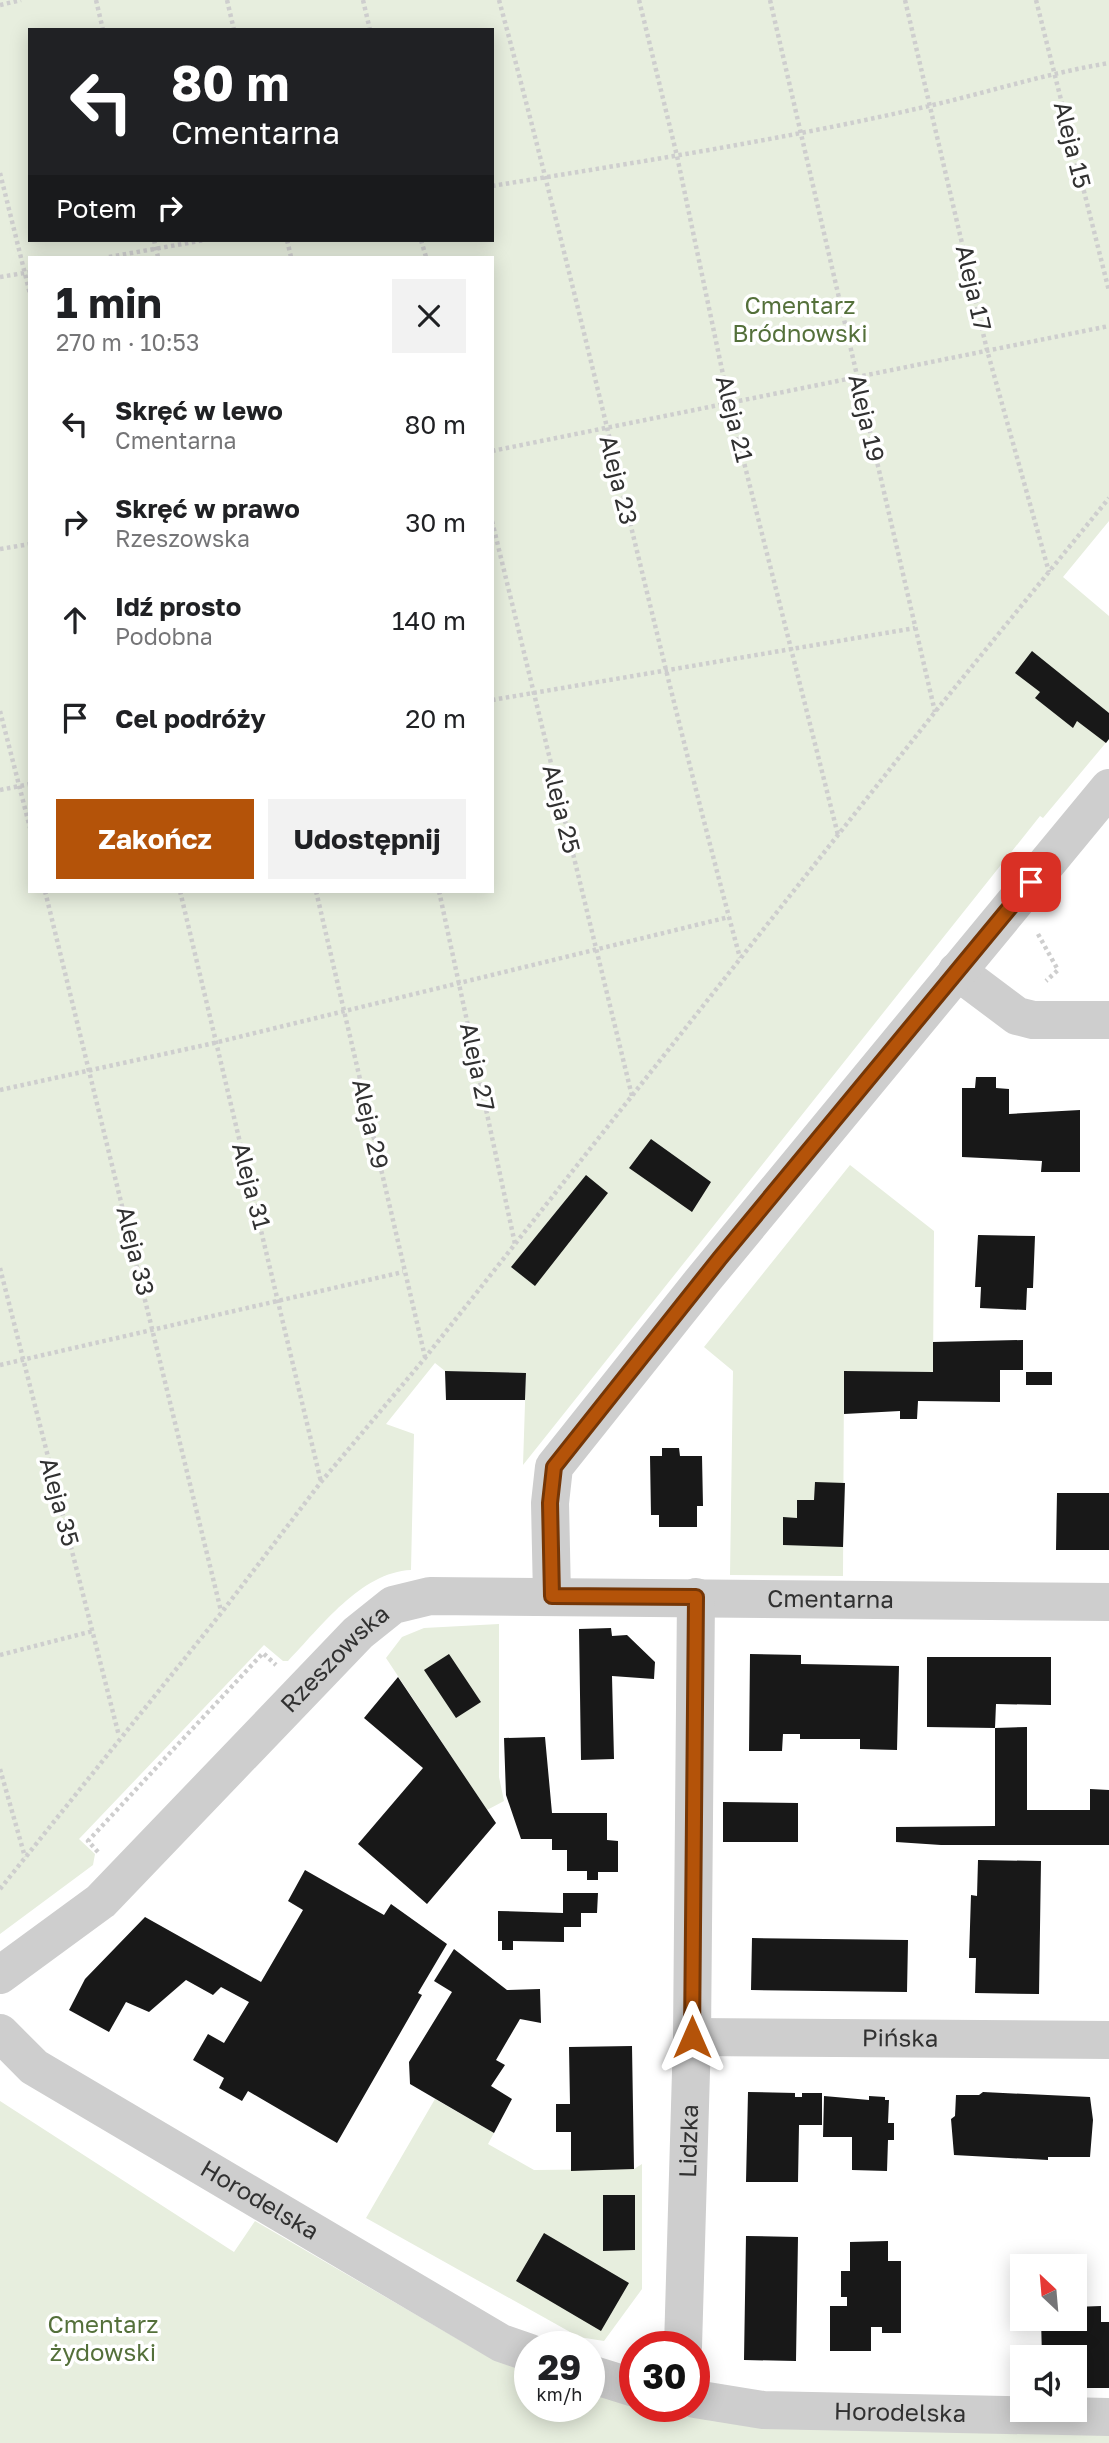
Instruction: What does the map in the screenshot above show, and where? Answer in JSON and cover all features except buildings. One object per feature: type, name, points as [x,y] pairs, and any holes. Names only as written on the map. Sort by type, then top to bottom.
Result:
[{"type":"street","points":[[552,1596],[550,1503],[554,1467],[711,1269],[1109,788]]},
{"type":"street","points":[[957,971],[1017,1016],[1033,1020],[1109,1020]]},
{"type":"street","name":"Rzeszowska","points":[[0,1975],[101,1900],[358,1633],[393,1605],[430,1596],[552,1596]]},
{"type":"street","name":"Cmentarna","points":[[552,1596],[1109,1602]]},
{"type":"street","name":"Lidzka","points":[[683,2331],[692,2037],[696,1597]]},
{"type":"street","name":"Horodelska","points":[[0,2033],[34,2067],[501,2343],[514,2347]]},
{"type":"street","name":"Pińska","points":[[692,2037],[1109,2040]]},
{"type":"street","name":"Horodelska","points":[[710,2401],[764,2410],[1109,2417]]},
{"type":"path","points":[[0,5],[20,0]]},
{"type":"path","points":[[96,0],[103,28]]},
{"type":"path","points":[[226,0],[233,28]]},
{"type":"path","points":[[363,0],[370,28]]},
{"type":"path","name":"Aleja 23","points":[[499,0],[547,177],[605,428],[740,959]]},
{"type":"path","name":"Aleja 21","points":[[639,0],[677,156],[729,403],[838,835]]},
{"type":"path","name":"Aleja 19","points":[[770,0],[935,712]]},
{"type":"path","name":"Aleja 17","points":[[905,0],[932,105],[987,350],[1049,573]]},
{"type":"path","name":"Aleja 15","points":[[1036,0],[1109,290]]},
{"type":"path","points":[[494,186],[677,156],[932,105],[1054,72],[1109,63]]},
{"type":"path","points":[[0,173],[27,272],[0,277]]},
{"type":"path","points":[[154,242],[158,256]]},
{"type":"path","points":[[115,256],[194,242]]},
{"type":"path","points":[[494,452],[1109,326]]},
{"type":"path","points":[[0,1889],[119,1737],[222,1612],[321,1482],[425,1358],[935,712],[1109,498]]},
{"type":"path","name":"Aleja 25","points":[[494,529],[632,1096]]},
{"type":"path","points":[[0,549],[28,544]]},
{"type":"path","points":[[494,700],[916,628]]},
{"type":"path","points":[[0,710],[28,820]]},
{"type":"path","points":[[0,790],[28,784]]},
{"type":"path","name":"Aleja 33","points":[[46,893],[222,1612]]},
{"type":"path","name":"Aleja 31","points":[[180,893],[214,1043],[280,1298],[321,1482]]},
{"type":"path","name":"Aleja 29","points":[[316,893],[425,1358]]},
{"type":"path","name":"Aleja 27","points":[[439,893],[515,1244]]},
{"type":"path","points":[[0,1090],[345,1012],[729,917]]},
{"type":"path","points":[[1033,924],[1058,970],[1067,978]]},
{"type":"path","points":[[1041,985],[1058,970]]},
{"type":"path","name":"Aleja 35","points":[[0,1268],[119,1737]]},
{"type":"path","points":[[0,1365],[280,1298],[403,1272]]},
{"type":"path","points":[[0,1655],[93,1631]]},
{"type":"path","points":[[103,1860],[88,1841],[263,1653],[283,1671]]},
{"type":"path","points":[[0,1769],[25,1857]]},
{"type":"green space","name":"Cmentarz Bródnowski","points":[[0,0],[1109,0],[1109,521],[1063,577],[1109,616],[1109,739],[1043,818],[1040,816],[523,1465],[526,1373],[445,1371],[435,1363],[386,1424],[414,1434],[411,1570],[375,1580],[359,1591],[328,1618],[288,1661],[283,1661],[264,1645],[79,1839],[95,1854],[93,1865],[0,1934]]},
{"type":"green space","points":[[850,1165],[934,1231],[933,1372],[844,1371],[843,1576],[730,1575],[733,1371],[704,1347]]},
{"type":"green space","points":[[499,1624],[499,1777],[504,1801],[487,1810],[386,1658],[402,1637],[424,1628]]},
{"type":"green space","points":[[435,2099],[494,2133],[488,2144],[534,2170],[634,2169],[642,2164],[642,2289],[605,2340],[605,2331],[568,2331],[366,2218]]},
{"type":"green space","name":"Cmentarz żydowski","points":[[0,2101],[234,2252],[255,2221],[480,2352],[514,2365],[514,2422],[605,2422],[605,2397],[619,2401],[619,2422],[710,2422],[710,2420],[772,2428],[1109,2433],[1109,2443],[0,2443]]},
{"type":"route","points":[[692,2037],[696,1597],[552,1596],[550,1503],[554,1467],[720,1258],[1031,882]]}]
